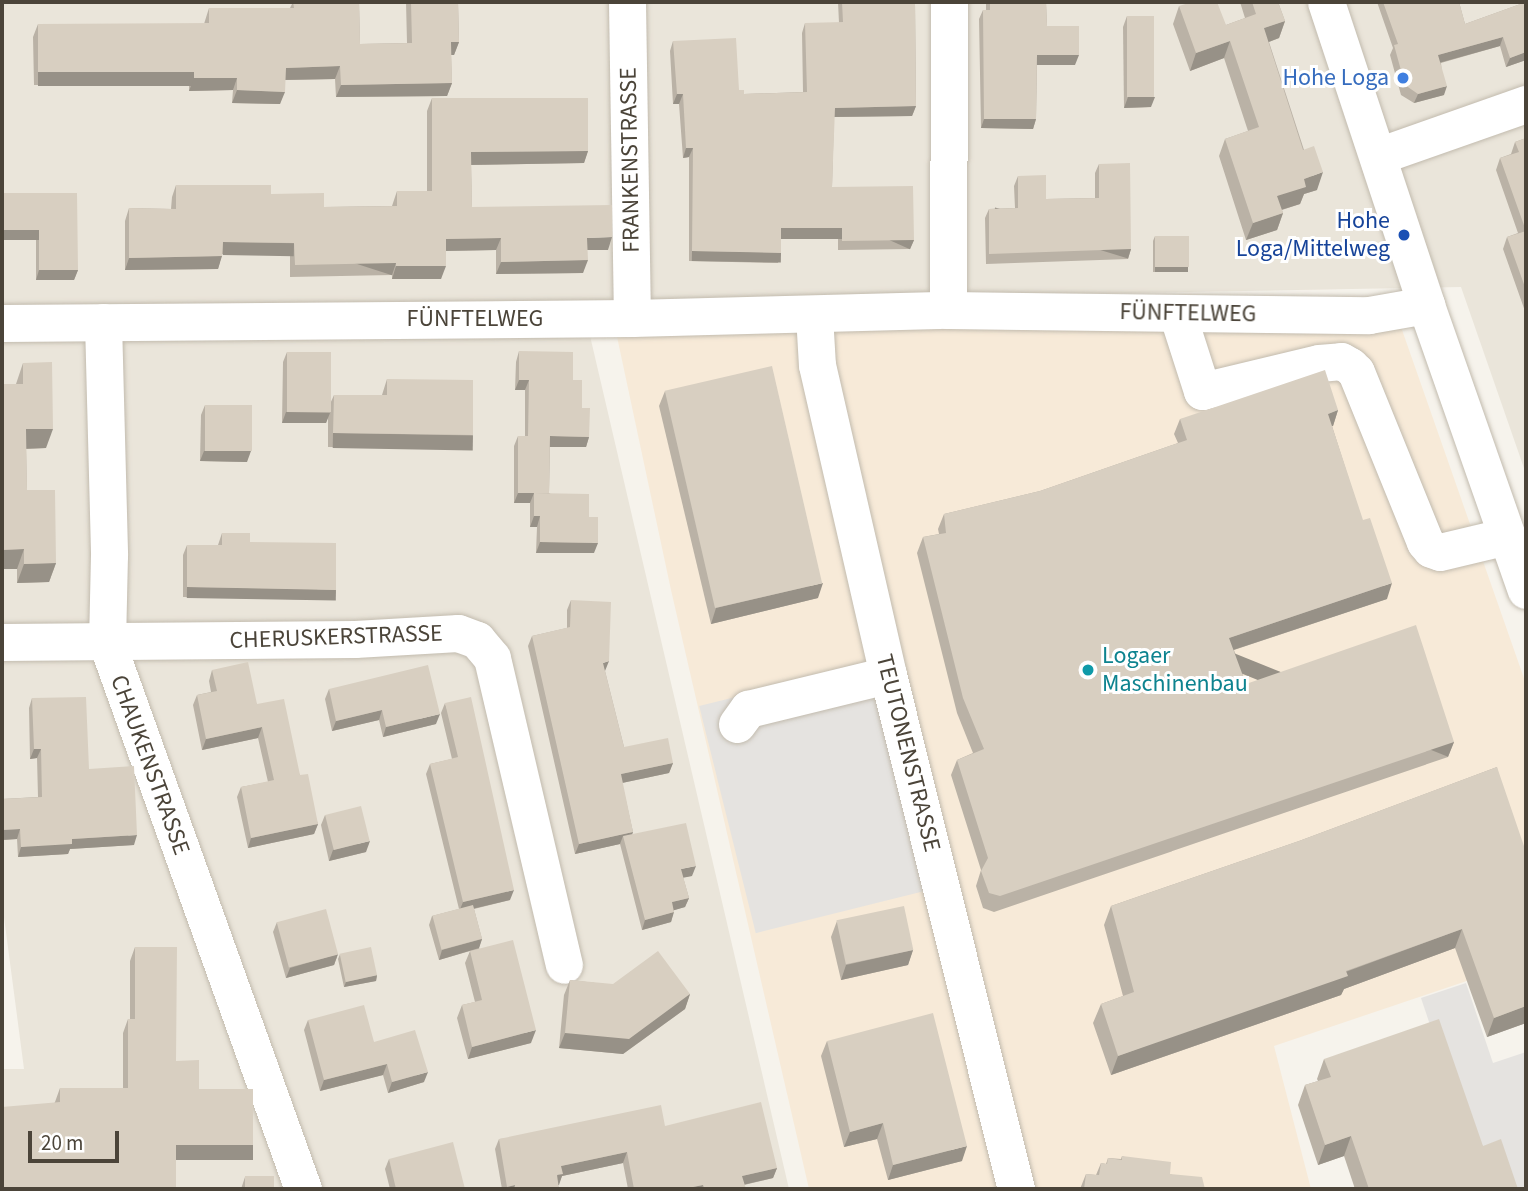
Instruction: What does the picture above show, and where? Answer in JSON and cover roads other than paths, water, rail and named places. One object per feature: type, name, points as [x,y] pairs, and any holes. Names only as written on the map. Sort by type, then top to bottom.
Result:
[{"type":"street","name":"FRANKENSTRASSE","points":[[627,2],[632,318]]},
{"type":"street","points":[[948,310],[949,2]]},
{"type":"street","points":[[1326,2],[1426,305],[1525,585]]},
{"type":"street","points":[[1378,156],[1526,104]]},
{"type":"street","name":"FÜNFTELWEG","points":[[2,323],[632,318],[948,310],[1369,315],[1426,305]]},
{"type":"street","points":[[1177,313],[1202,391],[1319,363],[1341,361],[1350,366],[1356,372],[1425,542],[1431,550],[1440,552],[1507,536]]},
{"type":"street","name":"TEUTONENSTRASSE","points":[[814,315],[817,365],[888,674],[1016,1189]]},
{"type":"street","name":"CHAUKENSTRASSE","points":[[103,322],[109,555],[107,643],[303,1189]]},
{"type":"street","name":"CHERUSKERSTRASSE","points":[[2,642],[355,639],[458,633],[477,640],[492,658],[564,965]]},
{"type":"street","points":[[737,724],[748,709],[888,674]]},
{"type":"place","name":"Hohe Loga","points":[[1403,78]]},
{"type":"place","name":"Hohe Loga/Mittelweg","points":[[1404,235]]},
{"type":"place","name":"Logaer Maschinenbau","points":[[1088,670]]}]
